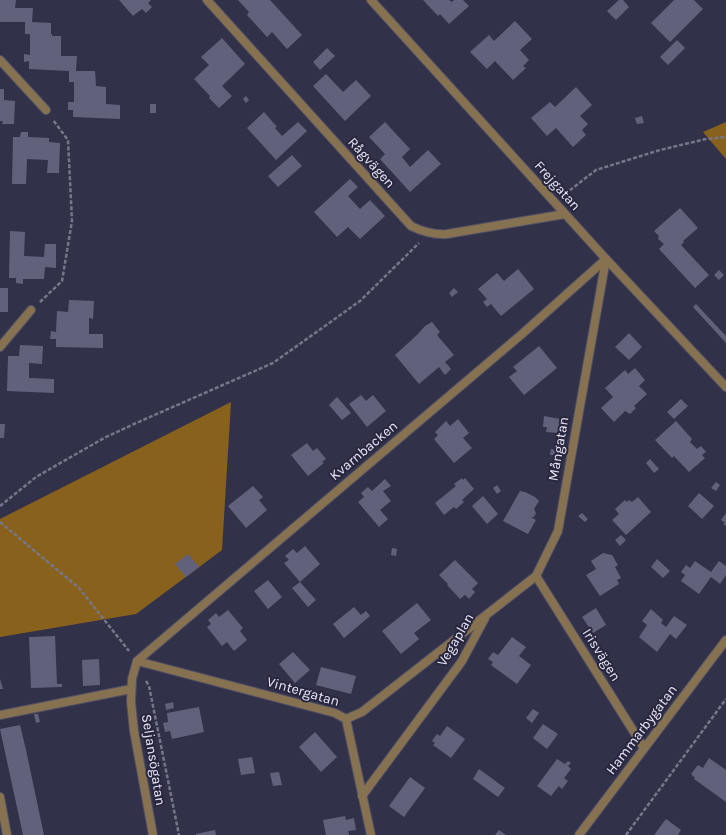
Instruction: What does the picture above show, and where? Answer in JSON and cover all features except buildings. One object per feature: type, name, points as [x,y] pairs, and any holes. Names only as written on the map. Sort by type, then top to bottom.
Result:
[{"type":"street","name":"Rågvägen","points":[[207,0],[411,226],[436,235],[565,214]]},
{"type":"street","name":"Frejgatan","points":[[370,0],[554,203],[726,387]]},
{"type":"street","points":[[0,60],[46,110]]},
{"type":"street","name":"Mångatan","points":[[486,616],[536,576],[558,531],[606,259]]},
{"type":"street","name":"Kvarnbacken","points":[[137,661],[522,334],[606,259]]},
{"type":"street","points":[[0,347],[31,310]]},
{"type":"street","name":"Irisvägen","points":[[536,576],[644,748]]},
{"type":"street","name":"Vegaplan","points":[[346,719],[362,712],[486,616]]},
{"type":"street","name":"Vegaplan","points":[[362,796],[462,661],[486,616]]},
{"type":"street","name":"Hammarbygatan","points":[[579,835],[726,640]]},
{"type":"street","name":"Seljansögatan","points":[[137,661],[132,679],[131,702],[134,731],[153,835]]},
{"type":"street","name":"Vintergatan","points":[[137,661],[335,713],[346,719],[371,835]]},
{"type":"street","points":[[0,715],[132,689]]},
{"type":"street","points":[[0,797],[7,835]]},
{"type":"path","points":[[31,310],[62,281],[72,221],[68,140],[46,110]]},
{"type":"path","points":[[554,203],[596,170],[660,150],[706,139],[726,137]]},
{"type":"path","points":[[0,506],[36,477],[104,438],[274,363],[360,301],[429,233]]},
{"type":"path","points":[[0,522],[79,588],[137,661],[149,686],[179,835]]},
{"type":"path","points":[[626,835],[726,699]]},
{"type":"shaded area","points":[[726,122],[726,159],[703,132]]},
{"type":"shaded area","points":[[231,402],[222,550],[136,614],[0,637],[0,519]]}]
